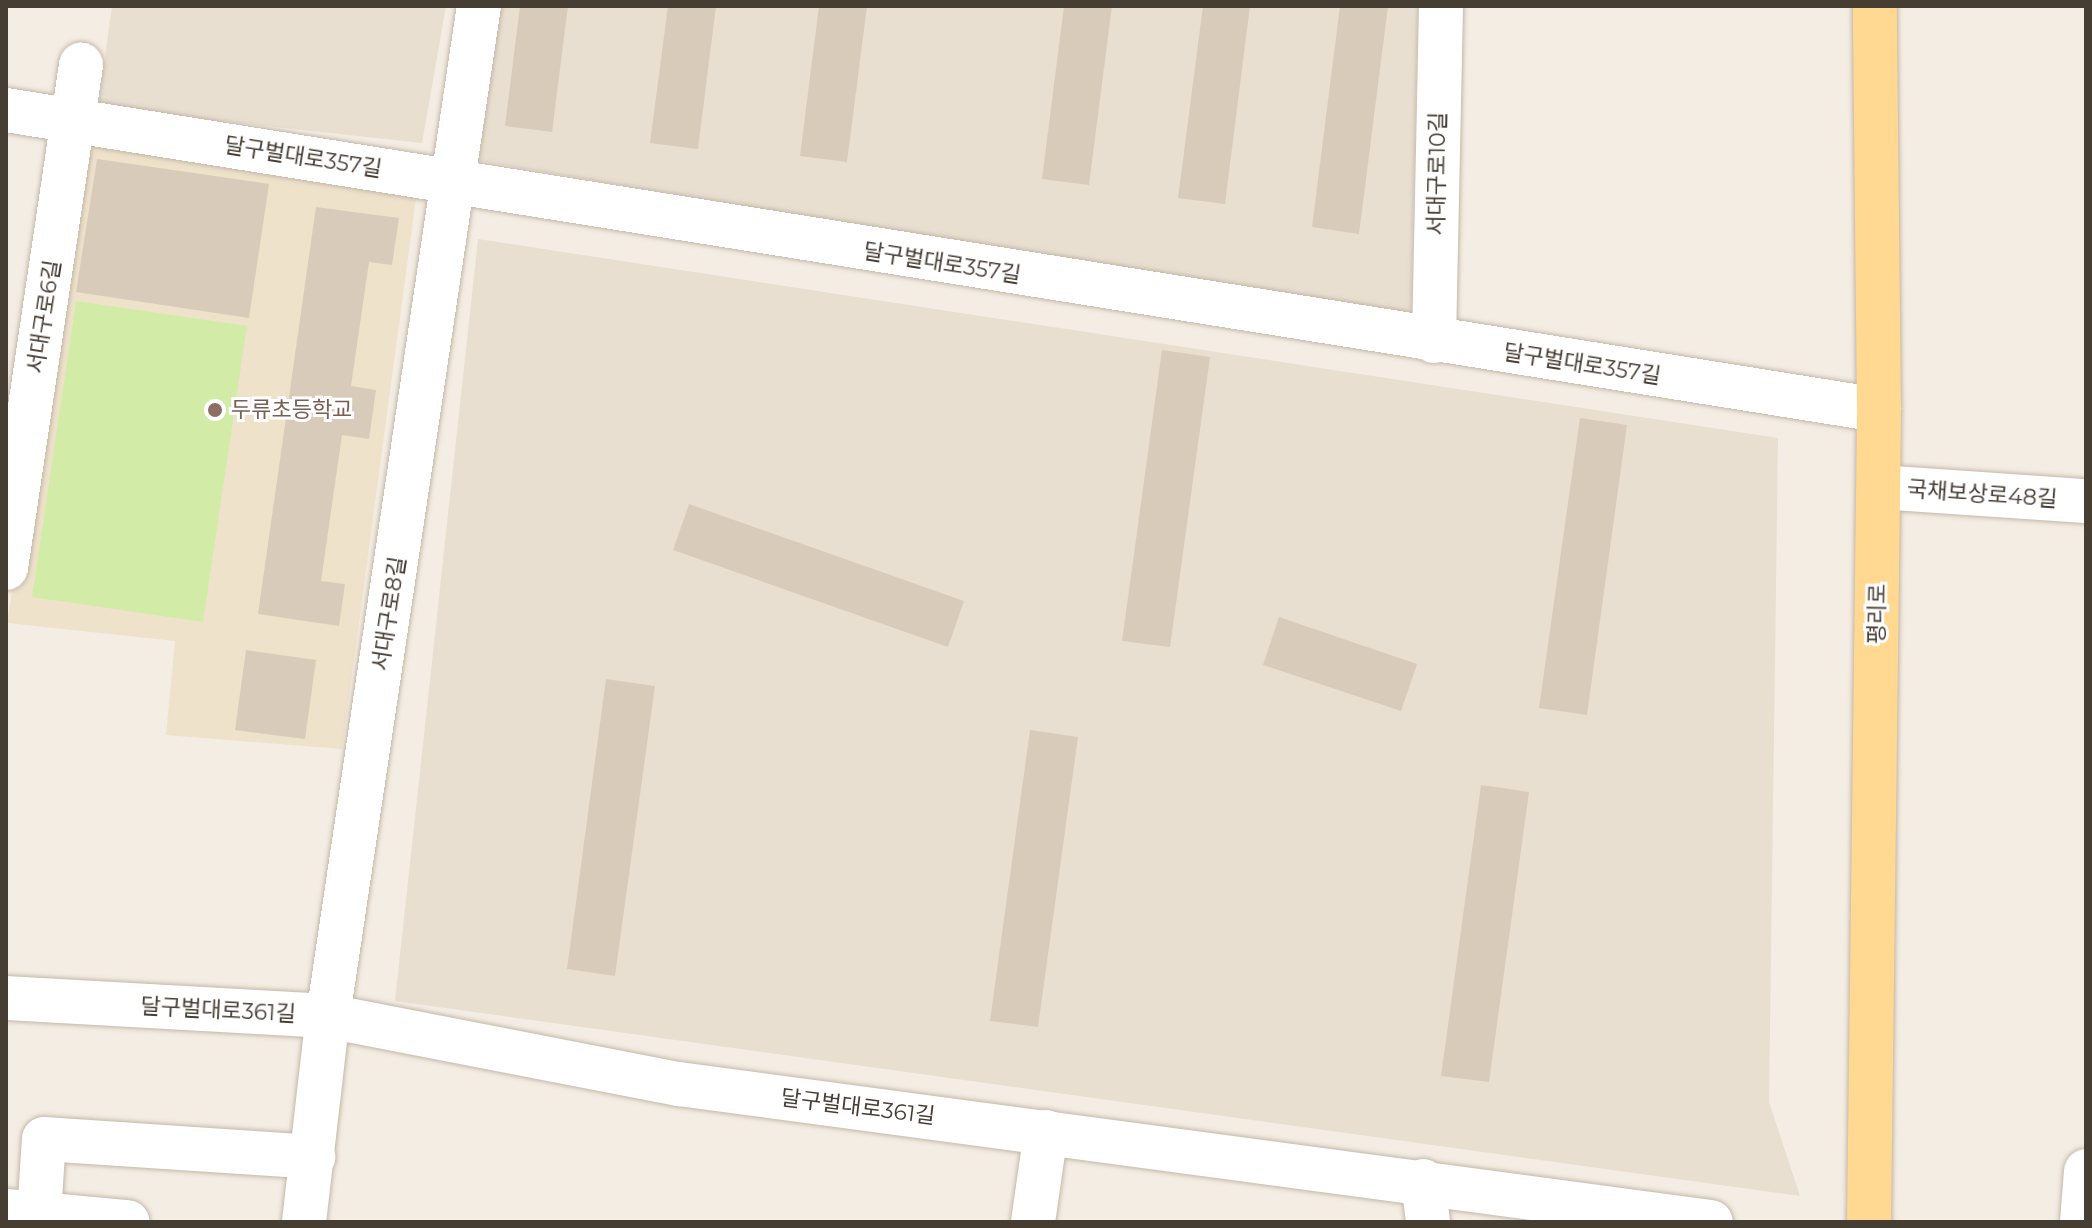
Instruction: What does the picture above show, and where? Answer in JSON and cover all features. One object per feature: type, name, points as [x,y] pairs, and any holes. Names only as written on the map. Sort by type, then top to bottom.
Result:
[{"type":"main road","name":"평리로","points":[[1869,1222],[1879,487],[1875,6]]},
{"type":"street","name":"서대구로8길","points":[[304,1222],[328,1016],[479,6]]},
{"type":"street","name":"서대구로10길","points":[[1434,341],[1441,6]]},
{"type":"street","name":"서대구로6길","points":[[6,568],[81,65]]},
{"type":"street","name":"달구벌대로357길","points":[[6,110],[1879,410]]},
{"type":"street","name":"국채보상로48길","points":[[1879,487],[2086,501]]},
{"type":"street","name":"달구벌대로361길","points":[[6,998],[328,1016],[679,1084],[1046,1132],[1426,1201],[1711,1222]]},
{"type":"street","points":[[1033,1222],[1046,1132]]},
{"type":"street","points":[[128,1222],[22,1212],[44,1139],[313,1157]]},
{"type":"street","points":[[2082,1222],[2086,1171]]},
{"type":"shaded area","points":[[112,6],[446,6],[422,143],[98,108]]},
{"type":"shaded area","points":[[485,6],[1418,6],[1411,309],[1399,318],[475,160]]},
{"type":"shaded area","name":"두류초등학교","points":[[88,138],[416,198],[342,749],[166,735],[175,641],[7,623]]},
{"type":"shaded area","points":[[478,239],[1778,438],[1769,1102],[1800,1196],[395,1001]]},
{"type":"green space","points":[[76,301],[247,326],[203,622],[32,597]]},
{"type":"building","points":[[520,6],[568,6],[552,132],[505,126]]},
{"type":"building","points":[[668,6],[716,6],[698,149],[650,143]]},
{"type":"building","points":[[819,6],[867,6],[847,162],[800,156]]},
{"type":"building","points":[[1064,6],[1112,6],[1089,185],[1042,179]]},
{"type":"building","points":[[1203,6],[1250,6],[1225,204],[1178,198]]},
{"type":"building","points":[[1340,6],[1388,6],[1359,234],[1312,227]]},
{"type":"building","points":[[97,159],[269,184],[249,318],[76,292]]},
{"type":"building","points":[[316,207],[399,218],[392,265],[369,262],[351,386],[376,390],[369,439],[342,435],[321,581],[345,584],[339,626],[258,614]]},
{"type":"building","points":[[1162,350],[1210,357],[1170,647],[1122,641]]},
{"type":"building","points":[[1580,418],[1627,425],[1587,715],[1539,708]]},
{"type":"building","points":[[689,504],[964,601],[948,647],[673,550]]},
{"type":"building","points":[[1279,617],[1417,664],[1401,711],[1263,665]]},
{"type":"building","points":[[246,650],[316,660],[305,739],[235,730]]},
{"type":"building","points":[[606,679],[655,686],[615,976],[567,969]]},
{"type":"building","points":[[1030,730],[1078,737],[1038,1027],[990,1021]]},
{"type":"building","points":[[1481,785],[1529,792],[1489,1082],[1441,1076]]},
{"type":"place","name":"두류초등학교","points":[[215,410]]}]
